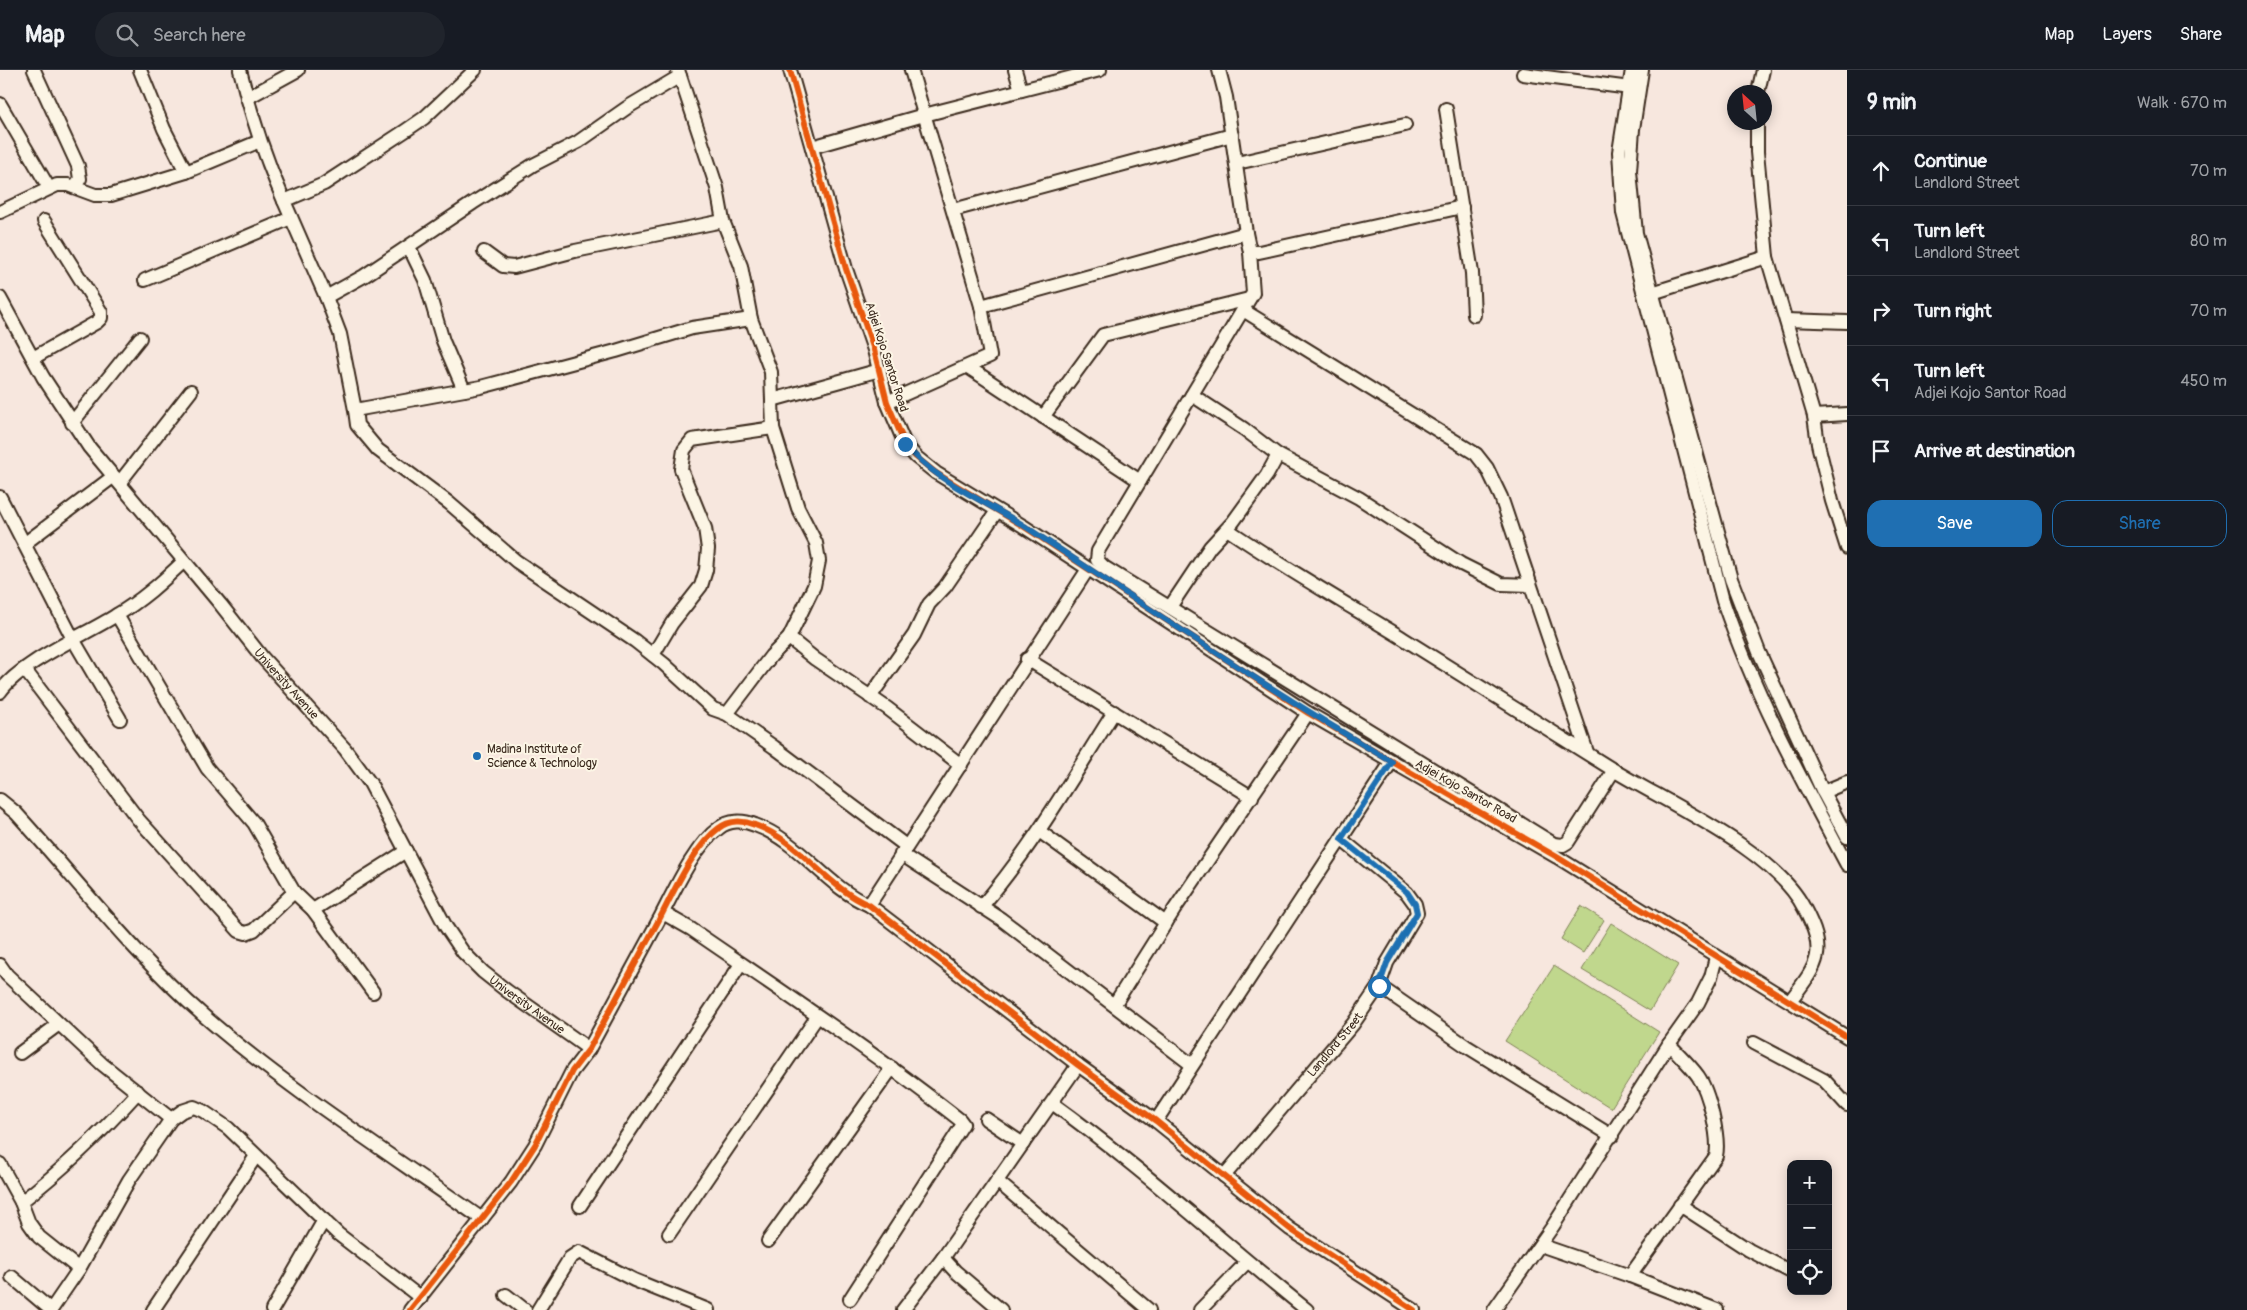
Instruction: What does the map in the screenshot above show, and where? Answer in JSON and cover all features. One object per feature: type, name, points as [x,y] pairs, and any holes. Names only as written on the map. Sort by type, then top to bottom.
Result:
[{"type":"street","points":[[34,70],[78,166],[80,179],[74,187]]},
{"type":"street","points":[[140,70],[164,129],[186,172]]},
{"type":"street","points":[[240,70],[260,141],[340,334],[357,425],[378,450],[449,503],[516,561],[590,608],[653,656],[714,709],[727,714],[774,747],[904,850],[1000,919],[1192,1065]]},
{"type":"street","points":[[247,98],[298,70]]},
{"type":"street","points":[[284,201],[332,180],[411,127],[424,118],[475,70]]},
{"type":"street","name":"Adjei Kojo Santor Road","points":[[790,70],[846,269],[880,370],[887,402],[905,444],[916,457],[936,473],[1023,526],[1308,713],[1558,857],[1847,1037]]},
{"type":"street","points":[[887,402],[990,356],[981,306],[910,70]]},
{"type":"street","points":[[1015,70],[1020,90]]},
{"type":"street","points":[[812,147],[924,115],[1100,70]]},
{"type":"street","points":[[1218,70],[1226,97],[1232,135],[1250,252],[1253,293],[1098,552],[1097,560],[1104,567],[1554,844],[1563,845],[1568,842],[1614,770]]},
{"type":"street","points":[[1632,70],[1621,130],[1619,152],[1620,197],[1625,226],[1723,601],[1734,635],[1775,728],[1847,865]]},
{"type":"street","points":[[1642,70],[1633,129],[1631,186],[1634,224],[1652,293],[1730,579],[1759,652],[1847,837]]},
{"type":"street","points":[[1760,85],[1763,70]]},
{"type":"street","points":[[326,297],[364,276],[533,165],[578,142],[679,73],[717,188],[723,221],[740,266],[751,319],[760,347],[772,372],[773,428],[798,508],[816,543],[819,561],[814,586],[789,638],[771,656],[727,714]]},
{"type":"street","points":[[1523,74],[1630,88]]},
{"type":"street","points":[[0,104],[49,188]]},
{"type":"street","points":[[1446,109],[1472,273],[1474,315]]},
{"type":"street","points":[[1236,163],[1405,126]]},
{"type":"street","points":[[1757,130],[1757,152],[1767,257],[1814,416],[1818,444],[1832,502],[1847,548]]},
{"type":"street","points":[[952,210],[1232,135]]},
{"type":"street","points":[[0,212],[57,185],[74,187],[95,195],[111,196],[186,172],[260,141]]},
{"type":"street","points":[[1250,252],[1259,252],[1462,207]]},
{"type":"street","points":[[145,280],[291,218]]},
{"type":"street","points":[[33,358],[101,318],[101,312],[44,221]]},
{"type":"street","points":[[484,252],[503,266],[514,268],[575,251],[723,221]]},
{"type":"street","points":[[981,306],[1246,233]]},
{"type":"street","points":[[408,247],[425,280],[444,341],[464,390]]},
{"type":"street","points":[[1652,293],[1767,257]]},
{"type":"street","name":"University Avenue","points":[[0,298],[72,423],[267,663],[356,762],[370,784],[446,927],[468,957],[514,996],[589,1049]]},
{"type":"street","points":[[1043,416],[1103,335],[1246,305],[1476,454],[1487,468],[1501,497],[1587,752]]},
{"type":"street","points":[[355,410],[481,387],[692,328],[751,319]]},
{"type":"street","points":[[1786,320],[1847,322]]},
{"type":"street","points":[[72,423],[140,338]]},
{"type":"street","points":[[968,367],[1140,481]]},
{"type":"street","points":[[772,400],[880,370]]},
{"type":"street","points":[[24,544],[117,479],[191,391]]},
{"type":"street","points":[[1192,395],[1244,429],[1278,455],[1359,498],[1461,564],[1501,584],[1530,585]]},
{"type":"street","points":[[1814,416],[1847,414]]},
{"type":"street","points":[[653,656],[672,623],[701,586],[706,570],[708,549],[705,528],[680,469],[684,450],[692,440],[773,428]]},
{"type":"street","points":[[1170,607],[1210,547],[1227,529],[1267,475],[1278,455]]},
{"type":"street","points":[[0,497],[73,640],[120,719]]},
{"type":"street","points":[[870,697],[914,635],[929,604],[945,587],[998,511]]},
{"type":"street","points":[[1227,529],[1614,770],[1756,856],[1780,876],[1804,906],[1817,940],[1818,959],[1812,972],[1790,1002]]},
{"type":"street","points":[[1,686],[73,640],[116,616],[153,590],[184,562]]},
{"type":"street","points":[[869,905],[961,765],[1027,659],[1088,569]]},
{"type":"street","points":[[116,616],[207,768],[254,823],[294,892],[313,910],[373,992]]},
{"type":"street","points":[[789,638],[961,765]]},
{"type":"street","points":[[1027,659],[1252,797]]},
{"type":"street","points":[[25,670],[138,819],[239,931],[246,933],[254,930],[294,892]]},
{"type":"street","points":[[981,907],[1002,883],[1039,831],[1114,712]]},
{"type":"street","points":[[1114,1005],[1166,923],[1308,713]]},
{"type":"street","points":[[1156,1121],[1392,762]]},
{"type":"street","points":[[1824,792],[1847,782]]},
{"type":"street","points":[[0,800],[16,813],[153,968],[204,1016],[331,1114],[482,1219]]},
{"type":"street","points":[[410,1310],[511,1182],[535,1145],[572,1071],[589,1049],[682,875],[700,848],[720,827],[734,822],[753,824],[777,836],[841,888],[869,905],[1078,1065],[1156,1121],[1290,1229],[1414,1310]]},
{"type":"street","points":[[1039,831],[1166,923]]},
{"type":"street","name":"Landlord Street","points":[[1224,1176],[1353,1024],[1379,986],[1387,963],[1417,913],[1415,904],[1407,892],[1341,839]]},
{"type":"street","points":[[313,910],[406,851]]},
{"type":"street","points":[[663,913],[691,929],[892,1068],[960,1120],[962,1124],[850,1299]]},
{"type":"street","points":[[1494,1310],[1540,1245],[1612,1136],[1669,1044],[1698,1003],[1711,977],[1716,956]]},
{"type":"street","points":[[580,1206],[741,964]]},
{"type":"street","points":[[0,965],[7,975],[102,1064],[171,1119]]},
{"type":"street","points":[[1379,986],[1466,1046],[1612,1136]]},
{"type":"street","points":[[669,1234],[817,1017]]},
{"type":"street","points":[[20,1053],[59,1024]]},
{"type":"street","points":[[1754,1043],[1824,1080],[1847,1105]]},
{"type":"street","points":[[1630,1276],[1716,1156],[1718,1149],[1714,1122],[1700,1078],[1669,1044]]},
{"type":"street","points":[[903,1310],[943,1258],[1078,1065]]},
{"type":"street","points":[[768,1241],[892,1068]]},
{"type":"street","points":[[21,1202],[82,1151],[138,1092]]},
{"type":"street","points":[[1052,1103],[1128,1161],[1307,1310]]},
{"type":"street","points":[[12,1276],[51,1310],[79,1269],[129,1180],[171,1119],[182,1111],[194,1107],[228,1128],[324,1220],[421,1298]]},
{"type":"street","points":[[986,1119],[1023,1144]]},
{"type":"street","points":[[153,1310],[256,1156]]},
{"type":"street","points":[[0,1165],[21,1202],[29,1222],[39,1237],[79,1269]]},
{"type":"street","points":[[997,1181],[1149,1310]]},
{"type":"street","points":[[1680,1205],[1749,1250],[1787,1270]]},
{"type":"street","points":[[272,1310],[324,1220]]},
{"type":"street","points":[[1540,1245],[1630,1276],[1717,1310]]},
{"type":"street","points":[[538,1310],[570,1258],[579,1252],[634,1280],[708,1310]]},
{"type":"street","points":[[943,1258],[955,1271],[1000,1310]]},
{"type":"street","points":[[1200,1310],[1247,1262]]},
{"type":"street","points":[[506,1295],[525,1310]]},
{"type":"green space","points":[[1581,906],[1604,920],[1583,953],[1561,939]]},
{"type":"green space","points":[[1611,923],[1678,965],[1650,1011],[1582,970]]},
{"type":"green space","points":[[1554,966],[1659,1032],[1611,1108],[1505,1041]]},
{"type":"cycle path","points":[[790,70],[846,269],[874,350],[887,402],[905,444],[916,457],[936,473],[1023,526],[1308,713],[1557,857],[1847,1037]]},
{"type":"cycle path","points":[[410,1310],[511,1182],[535,1145],[572,1071],[589,1049],[694,856],[719,828],[727,823],[736,822],[746,822],[755,825],[771,832],[786,842],[839,887],[869,905],[1078,1065],[1156,1121],[1290,1229],[1414,1310]]},
{"type":"place","name":"Madina Institute of Science & Technology","points":[[477,756]]},
{"type":"route","points":[[905,444],[916,457],[936,473],[1023,526],[1308,713],[1392,762],[1341,839],[1407,892],[1415,904],[1417,913],[1387,963],[1379,986]]}]
